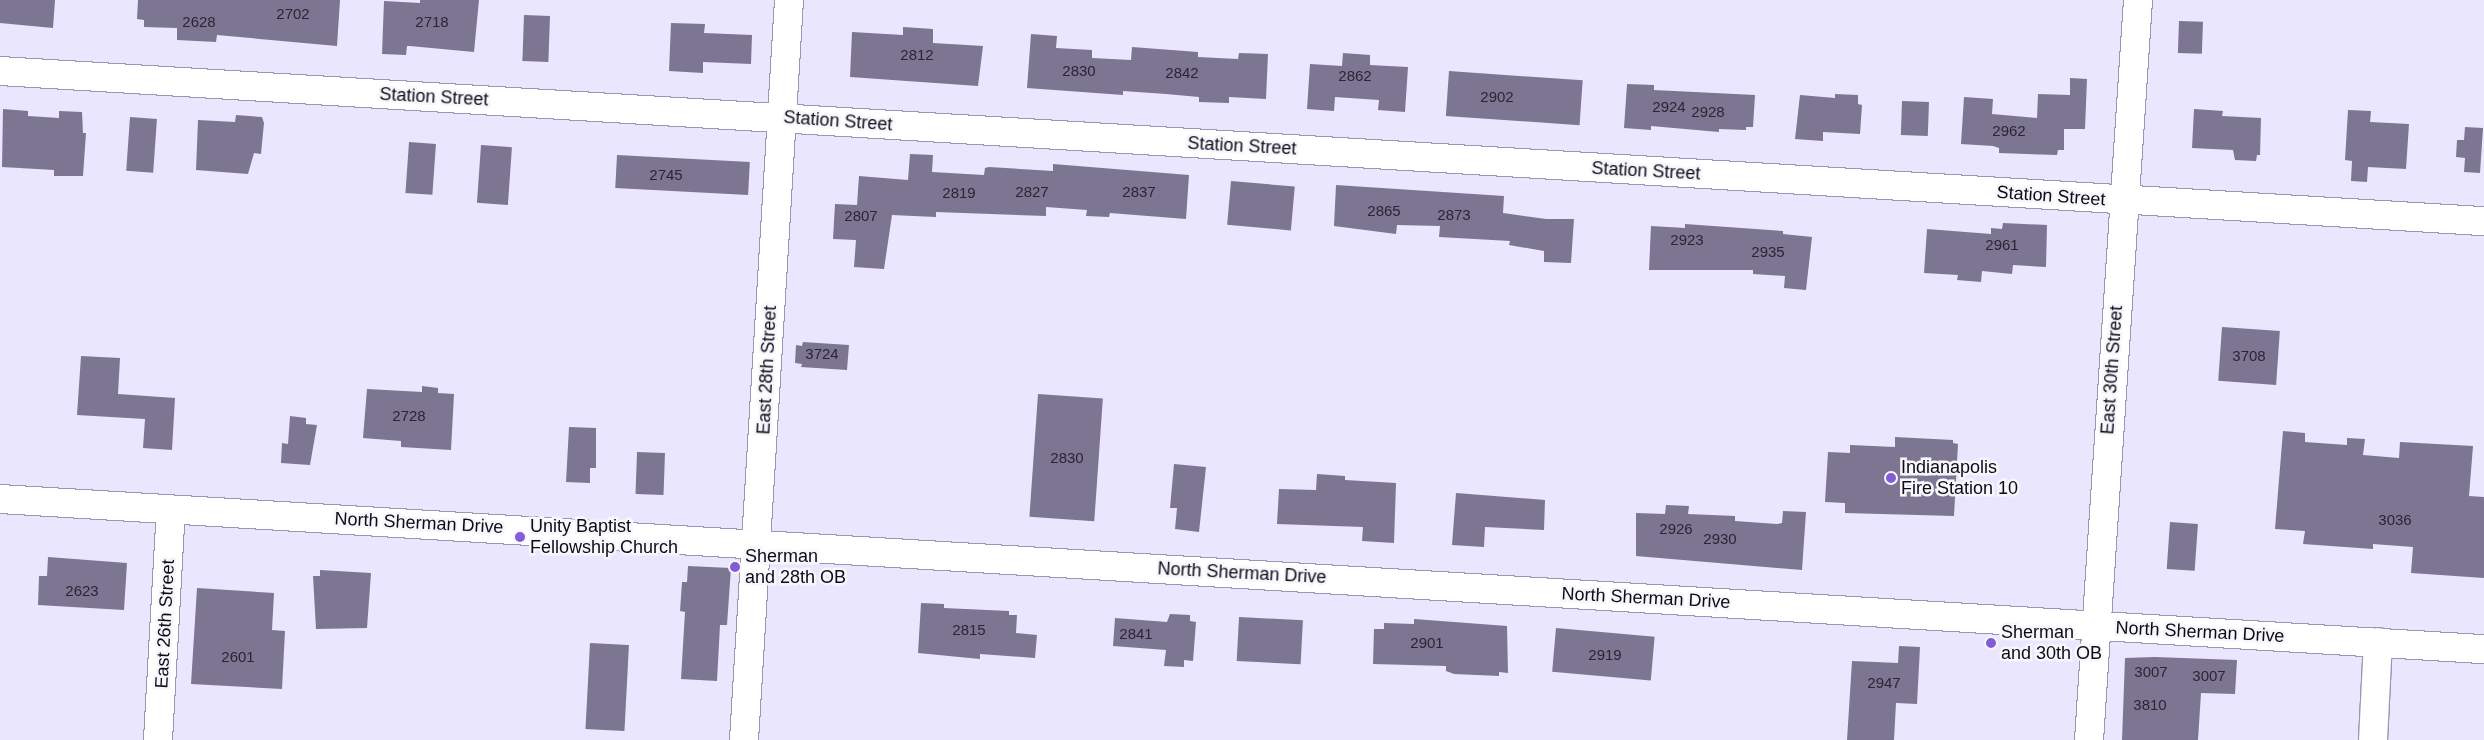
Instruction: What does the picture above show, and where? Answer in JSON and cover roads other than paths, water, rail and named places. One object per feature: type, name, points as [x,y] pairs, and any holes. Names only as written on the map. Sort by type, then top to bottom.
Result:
[{"type":"street","name":"East 28th Street","points":[[744,740],[789,0]]},
{"type":"street","name":"East 30th Street","points":[[2089,740],[2095,625],[2138,0]]},
{"type":"street","name":"Station Street","points":[[0,72],[2484,221]]},
{"type":"street","name":"North Sherman Drive","points":[[0,499],[2484,649]]},
{"type":"street","name":"East 26th Street","points":[[158,740],[171,508]]},
{"type":"street","points":[[2373,740],[2378,642]]},
{"type":"place","name":"Indianapolis Fire Station 10","points":[[1891,478]]},
{"type":"place","name":"Unity Baptist Fellowship Church","points":[[520,537]]},
{"type":"place","name":"Sherman and 28th OB","points":[[735,567]]},
{"type":"place","name":"Sherman and 30th OB","points":[[1991,643]]}]
